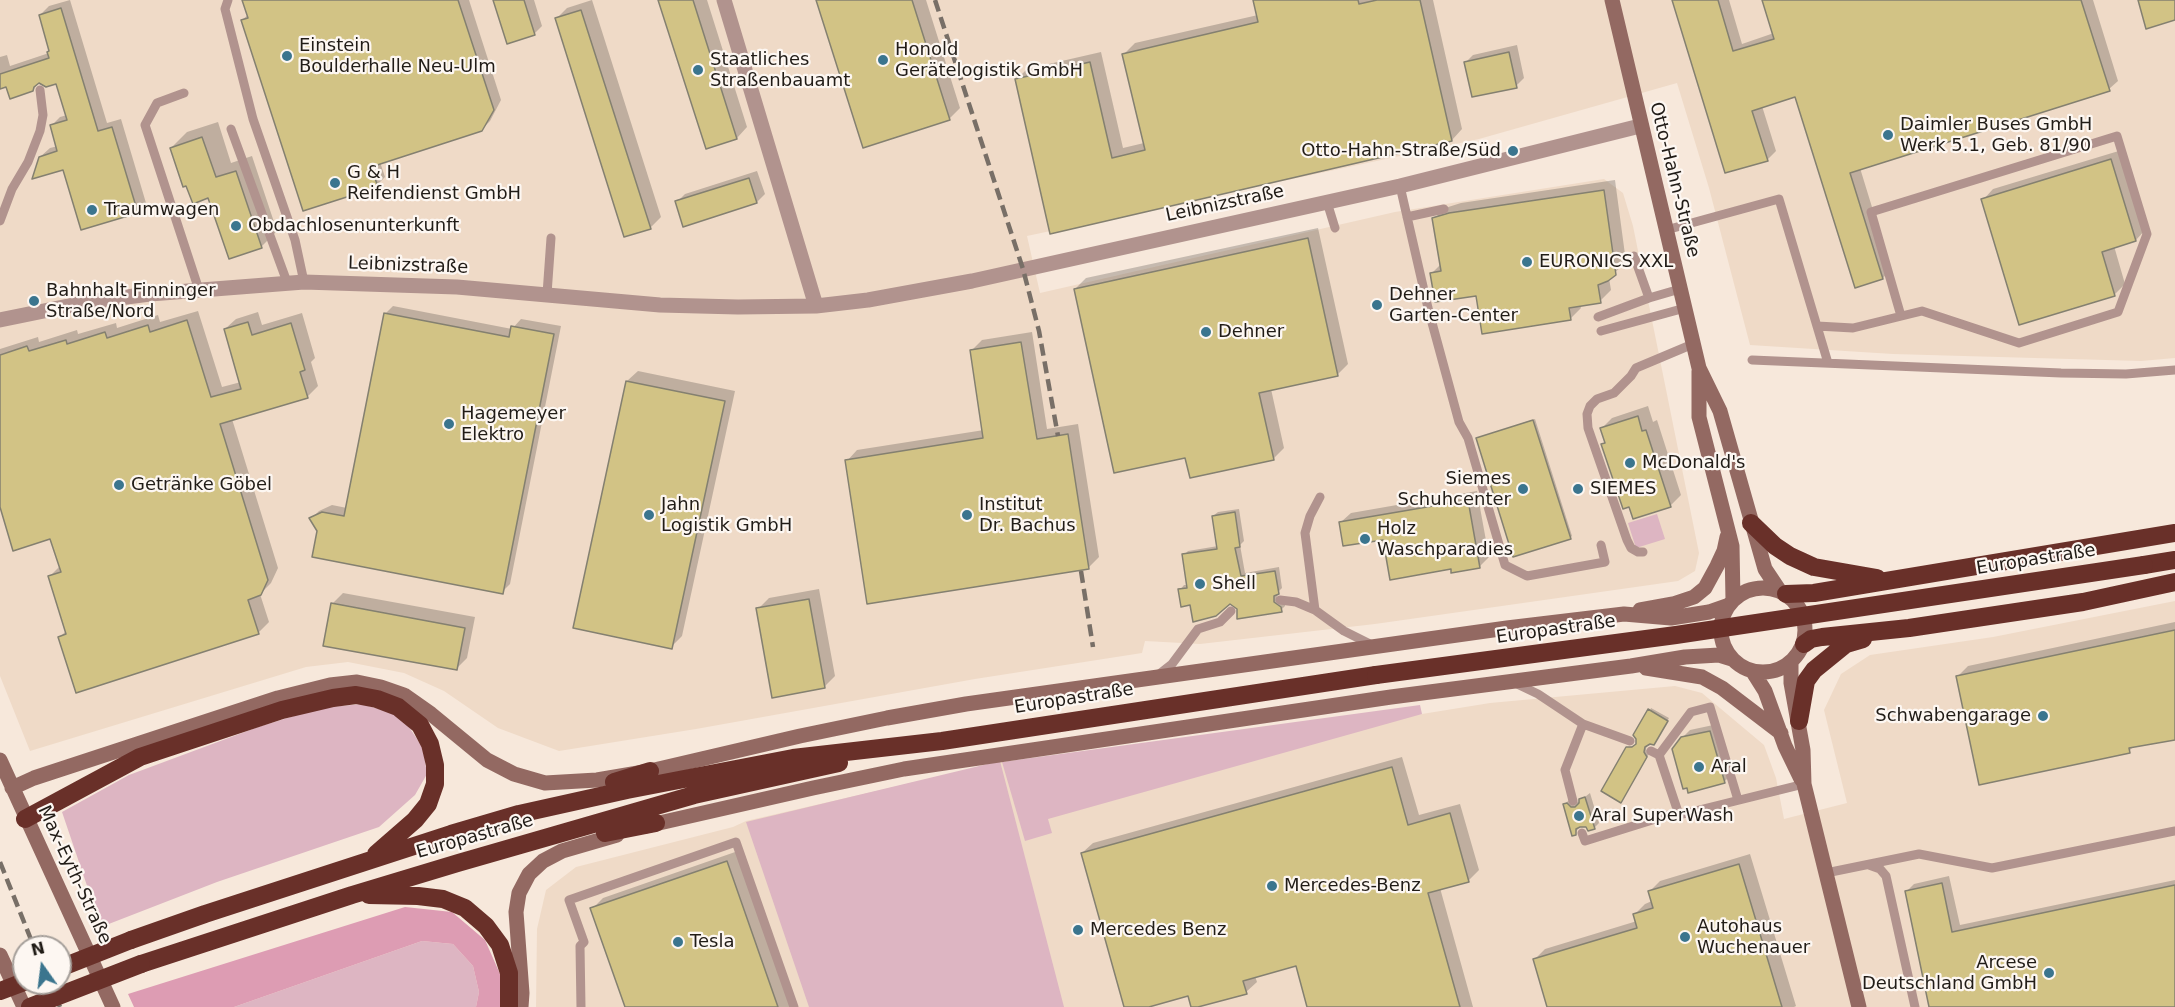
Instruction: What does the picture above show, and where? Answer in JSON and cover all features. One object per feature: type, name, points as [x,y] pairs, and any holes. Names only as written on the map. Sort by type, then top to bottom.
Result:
[{"type":"highway","points":[[1751,523],[1775,546],[1814,567],[1891,580]]},
{"type":"highway","points":[[1782,592],[1814,593],[2175,533]]},
{"type":"highway","name":"Europastraße","points":[[72,963],[131,940],[368,860],[519,814],[695,776],[793,759],[942,741],[1376,675],[1676,635],[2175,560]]},
{"type":"highway","points":[[1804,644],[1811,639],[1822,637],[1909,628],[2083,602],[2175,582]]},
{"type":"highway","points":[[1799,721],[1806,681],[1830,655],[1846,644],[1909,628]]},
{"type":"highway","points":[[25,819],[140,757],[282,710],[356,695],[377,699],[398,707],[420,725],[430,744],[435,765],[435,783],[428,804],[415,820],[368,860]]},
{"type":"highway","name":"Europastraße","points":[[30,1007],[141,964],[352,895],[694,795],[942,741]]},
{"type":"highway","points":[[519,814],[650,771]]},
{"type":"highway","points":[[503,851],[656,823]]},
{"type":"highway","points":[[352,895],[418,896],[442,899],[465,908],[486,926],[500,945],[509,973],[509,1007]]},
{"type":"street","points":[[724,0],[816,306]]},
{"type":"street","name":"Otto-Hahn-Straße","points":[[1612,0],[1699,368],[1720,411],[1765,569],[1782,592]]},
{"type":"street","name":"Leibnizstraße","points":[[0,320],[88,303],[287,282],[457,287],[660,305],[816,306],[868,300],[972,281],[1400,186],[1640,126]]},
{"type":"street","name":"Otto-Hahn-Straße","points":[[1699,368],[1699,417],[1728,531],[1733,560],[1731,603]]},
{"type":"street","points":[[1624,614],[1673,604],[1694,597],[1705,588],[1717,566],[1724,551],[1728,531]]},
{"type":"street","points":[[521,1007],[516,912],[519,893],[529,874],[543,861],[562,851],[656,823],[904,769],[1368,701],[1708,655],[1719,655],[1732,659],[1753,672],[1777,671],[1791,663],[1804,644],[1806,627],[1797,604],[1782,592],[1756,588],[1740,594],[1731,603],[1722,620],[1723,644],[1732,659]]},
{"type":"street","name":"Europastraße","points":[[12,788],[34,778],[278,698],[330,685],[357,682],[404,695],[487,760],[514,774],[545,783],[597,780],[650,771],[887,718],[966,704],[1374,646],[1624,614],[1671,618],[1709,612],[1731,603]]},
{"type":"street","points":[[1791,663],[1791,683],[1799,721],[1804,784],[1859,1007]]},
{"type":"street","points":[[1631,666],[1702,677],[1722,688],[1781,734]]},
{"type":"street","points":[[1753,672],[1771,704],[1785,746],[1804,784]]},
{"type":"street","name":"Max-Eyth-Straße","points":[[0,760],[25,819],[113,1007]]},
{"type":"street","points":[[0,955],[24,1007]]},
{"type":"lane","points":[[219,0],[226,5],[253,119],[295,240],[304,282]]},
{"type":"lane","points":[[0,221],[12,189],[28,162],[40,131],[43,115],[40,90]]},
{"type":"lane","points":[[184,93],[157,103],[145,125],[199,290]]},
{"type":"lane","points":[[231,129],[287,282]]},
{"type":"lane","points":[[1817,326],[1853,327],[1901,316],[1922,311],[2019,343],[2118,312],[2147,234],[2117,136],[1871,212],[1901,316]]},
{"type":"lane","points":[[1400,186],[1428,308],[1446,360],[1505,565],[1527,576],[1605,562],[1601,545]]},
{"type":"lane","points":[[1666,230],[1779,199],[1828,363]]},
{"type":"lane","points":[[1327,202],[1335,228]]},
{"type":"lane","points":[[1407,217],[1444,209]]},
{"type":"lane","points":[[547,294],[551,238]]},
{"type":"lane","points":[[1634,256],[1649,298]]},
{"type":"lane","points":[[1598,317],[1680,289]]},
{"type":"lane","points":[[1601,331],[1685,308]]},
{"type":"lane","points":[[1643,552],[1631,548],[1627,540],[1588,428],[1587,414],[1597,399],[1614,393],[1636,368],[1693,344]]},
{"type":"lane","points":[[1752,360],[2072,373],[2126,374],[2175,370]]},
{"type":"lane","points":[[1315,610],[1305,533],[1310,516],[1320,497]]},
{"type":"lane","points":[[1280,600],[1296,602],[1315,610],[1344,631],[1374,646]]},
{"type":"lane","points":[[1155,678],[1172,664],[1198,629],[1220,622],[1231,611]]},
{"type":"lane","points":[[1513,682],[1538,694],[1583,724],[1630,741]]},
{"type":"lane","points":[[1738,800],[1710,707],[1691,712],[1655,753],[1679,815],[1804,784]]},
{"type":"lane","points":[[1573,801],[1565,770],[1583,724]]},
{"type":"lane","points":[[1582,833],[1585,842],[1678,812]]},
{"type":"lane","points":[[1826,873],[1919,854],[1992,868],[2175,831]]},
{"type":"lane","points":[[580,1007],[580,946],[584,942],[569,900],[736,842],[794,1007]]},
{"type":"lane","points":[[1869,865],[1880,869],[1886,876],[1915,1007]]},
{"type":"shaded area","points":[[0,0],[2175,0],[2175,358],[2141,361],[1893,354],[1750,345],[1709,188],[1677,83],[1479,139],[1027,236],[1040,293],[1395,212],[1604,179],[1623,193],[1633,226],[1699,553],[1695,571],[1678,581],[1375,624],[1200,644],[1145,641],[1142,653],[975,679],[559,751],[498,728],[444,691],[404,673],[348,662],[306,667],[30,751],[0,676]]},
{"type":"shaded area","points":[[1657,514],[1665,539],[1636,548],[1628,523]]},
{"type":"shaded area","points":[[2175,601],[2175,1007],[536,1007],[537,929],[546,890],[576,867],[733,827],[746,821],[1002,762],[1422,714],[1490,703],[1675,686],[1702,693],[1764,745],[1776,778],[1784,819],[1847,803],[1824,710],[1841,674],[1870,655],[1993,637]]},
{"type":"shaded area","points":[[362,704],[396,714],[409,727],[423,748],[427,774],[415,795],[379,827],[217,882],[101,927],[62,812],[129,775],[258,727],[320,708]]},
{"type":"shaded area","points":[[1420,705],[1422,714],[1048,819],[1052,833],[1025,841],[1002,762]]},
{"type":"shaded area","points":[[1000,761],[1064,1007],[809,1007],[746,822]]},
{"type":"shaded area","points":[[405,907],[452,912],[485,940],[500,974],[501,1007],[476,1007],[479,992],[473,966],[453,944],[422,941],[234,1007],[134,1007],[128,994]]},
{"type":"shaded area","points":[[422,941],[453,944],[473,966],[479,992],[476,1007],[234,1007]]},
{"type":"building","points":[[242,0],[458,0],[494,110],[482,131],[371,167],[378,187],[303,211],[241,20],[248,18]]},
{"type":"building","points":[[493,0],[524,0],[535,35],[507,44]]},
{"type":"building","name":"Staatliches Straßenbauamt","points":[[658,0],[693,0],[737,139],[706,149]]},
{"type":"building","name":"Honold Gerätelogistik GmbH","points":[[816,0],[912,0],[950,120],[863,148]]},
{"type":"building","points":[[1253,0],[1358,0],[1359,4],[1377,0],[1420,0],[1452,141],[1050,234],[1015,79],[1090,62],[1112,158],[1145,150],[1122,54],[1258,22]]},
{"type":"building","points":[[1672,0],[1718,0],[1733,51],[1774,39],[1762,0],[2081,0],[2110,91],[1850,173],[1883,279],[1855,288],[1795,97],[1752,111],[1768,161],[1725,173]]},
{"type":"building","points":[[2138,0],[2175,0],[2175,20],[2146,29]]},
{"type":"building","points":[[61,8],[98,131],[112,127],[138,213],[81,230],[63,170],[32,179],[39,157],[57,151],[50,125],[67,120],[56,84],[46,87],[39,83],[33,91],[10,99],[6,87],[0,89],[0,74],[49,58],[39,15]]},
{"type":"building","points":[[581,10],[651,229],[624,237],[555,18]]},
{"type":"building","points":[[1509,52],[1517,88],[1472,97],[1464,62]]},
{"type":"building","name":"Obdachlosenunterkunft","points":[[202,137],[216,177],[236,171],[262,248],[229,259],[208,198],[193,204],[186,186],[183,187],[170,148]]},
{"type":"building","points":[[2111,159],[2136,241],[2102,252],[2115,296],[2019,325],[1981,199]]},
{"type":"building","points":[[749,178],[757,203],[683,227],[675,201]]},
{"type":"building","name":"EURONICS XXL","points":[[1604,190],[1616,275],[1598,285],[1601,303],[1569,308],[1571,320],[1482,334],[1476,296],[1435,302],[1430,273],[1441,271],[1432,218],[1449,213]]},
{"type":"building","name":"Dehner","points":[[1308,238],[1338,376],[1259,393],[1274,460],[1190,478],[1185,458],[1114,473],[1074,289]]},
{"type":"building","name":"Hagemeyer Elektro","points":[[384,313],[509,337],[511,326],[554,334],[503,594],[312,557],[317,531],[309,518],[322,512],[344,516]]},
{"type":"building","name":"Getränke Göbel","points":[[187,320],[211,397],[241,389],[224,329],[248,322],[252,335],[291,323],[305,370],[300,372],[308,398],[220,424],[268,580],[261,595],[248,600],[259,634],[76,693],[58,637],[66,634],[48,576],[61,572],[50,539],[13,551],[0,507],[0,355],[27,346],[29,351],[66,340],[67,344],[105,332],[107,338],[148,325],[150,332]]},
{"type":"building","name":"Institut Dr. Bachus","points":[[1021,342],[1037,439],[1068,434],[1089,569],[867,604],[845,460],[983,438],[970,350]]},
{"type":"building","name":"Jahn Logistik GmbH","points":[[626,381],[725,401],[672,649],[573,628]]},
{"type":"building","name":"McDonald's","points":[[1638,416],[1642,431],[1646,430],[1671,507],[1633,519],[1629,507],[1623,509],[1601,444],[1605,443],[1600,428]]},
{"type":"building","name":"Siemes Schuhcenter","points":[[1533,420],[1571,539],[1513,557],[1476,438]]},
{"type":"building","name":"Holz Waschparadies","points":[[1468,500],[1480,568],[1451,573],[1451,569],[1390,580],[1383,540],[1343,546],[1339,522]]},
{"type":"building","points":[[1235,512],[1240,547],[1235,548],[1241,576],[1275,571],[1279,594],[1274,596],[1274,602],[1281,607],[1282,612],[1237,619],[1237,609],[1230,604],[1216,616],[1193,622],[1190,605],[1181,607],[1178,589],[1187,588],[1182,554],[1217,549],[1212,516]]},
{"type":"building","points":[[809,599],[825,688],[772,698],[756,608]]},
{"type":"building","points":[[331,603],[465,628],[457,670],[323,646]]},
{"type":"building","name":"Schwabengarage","points":[[2175,630],[2175,740],[2129,748],[2130,753],[1979,785],[1956,676]]},
{"type":"building","points":[[1648,709],[1668,721],[1654,745],[1650,744],[1645,747],[1644,752],[1647,757],[1621,803],[1601,791],[1626,747],[1636,744],[1633,735]]},
{"type":"building","name":"Aral","points":[[1710,731],[1725,783],[1688,793],[1687,788],[1683,789],[1672,749],[1681,737]]},
{"type":"building","name":"Mercedes-Benz","points":[[1392,767],[1408,825],[1450,813],[1469,882],[1428,893],[1460,1007],[1307,1007],[1296,966],[1243,981],[1247,994],[1198,1007],[1191,1007],[1188,996],[1149,1007],[1124,1007],[1081,853]]},
{"type":"building","name":"Aral SuperWash","points":[[1585,797],[1595,829],[1588,831],[1586,827],[1580,827],[1576,829],[1576,835],[1572,836],[1563,804],[1567,803],[1575,807],[1579,799]]},
{"type":"building","name":"Tesla","points":[[727,861],[778,1007],[625,1007],[590,908]]},
{"type":"building","name":"Autohaus Wuchenauer","points":[[1739,864],[1782,1007],[1547,1007],[1533,959],[1637,928],[1633,914],[1653,908],[1648,891]]},
{"type":"building","name":"Arcese Deutschland GmbH","points":[[1942,883],[1952,932],[2175,885],[2175,1007],[1929,1007],[1905,891]]},
{"type":"railway","points":[[935,0],[1023,269],[1039,331],[1058,436]]},
{"type":"railway","points":[[1081,571],[1093,647]]},
{"type":"railway","points":[[0,862],[29,935]]},
{"type":"railway","points":[[54,995],[60,1007]]},
{"type":"place","name":"Einstein Boulderhalle Neu-Ulm","points":[[287,56]]},
{"type":"place","name":"Honold Gerätelogistik GmbH","points":[[883,60]]},
{"type":"place","name":"Staatliches Straßenbauamt","points":[[698,70]]},
{"type":"place","name":"Daimler Buses GmbH Werk 5.1, Geb. 81/90","points":[[1888,135]]},
{"type":"place","name":"Otto-Hahn-Straße/Süd","points":[[1513,151]]},
{"type":"place","name":"G & H Reifendienst GmbH","points":[[335,183]]},
{"type":"place","name":"Traumwagen","points":[[92,210]]},
{"type":"place","name":"Obdachlosenunterkunft","points":[[236,226]]},
{"type":"place","name":"EURONICS XXL","points":[[1527,262]]},
{"type":"place","name":"Bahnhalt Finninger Straße/Nord","points":[[34,301]]},
{"type":"place","name":"Dehner Garten-Center","points":[[1377,305]]},
{"type":"place","name":"Dehner","points":[[1206,332]]},
{"type":"place","name":"Hagemeyer Elektro","points":[[449,424]]},
{"type":"place","name":"McDonald's","points":[[1630,463]]},
{"type":"place","name":"Getränke Göbel","points":[[119,485]]},
{"type":"place","name":"Siemes Schuhcenter","points":[[1523,489]]},
{"type":"place","name":"SIEMES","points":[[1578,489]]},
{"type":"place","name":"Jahn Logistik GmbH","points":[[649,515]]},
{"type":"place","name":"Institut Dr. Bachus","points":[[967,515]]},
{"type":"place","name":"Holz Waschparadies","points":[[1365,539]]},
{"type":"place","name":"Shell","points":[[1200,584]]},
{"type":"place","name":"Schwabengarage","points":[[2043,716]]},
{"type":"place","name":"Aral","points":[[1699,767]]},
{"type":"place","name":"Aral SuperWash","points":[[1579,816]]},
{"type":"place","name":"Mercedes-Benz","points":[[1272,886]]},
{"type":"place","name":"Mercedes Benz","points":[[1078,930]]},
{"type":"place","name":"Autohaus Wuchenauer","points":[[1685,937]]},
{"type":"place","name":"Tesla","points":[[678,942]]},
{"type":"place","name":"Arcese Deutschland GmbH","points":[[2049,973]]}]
